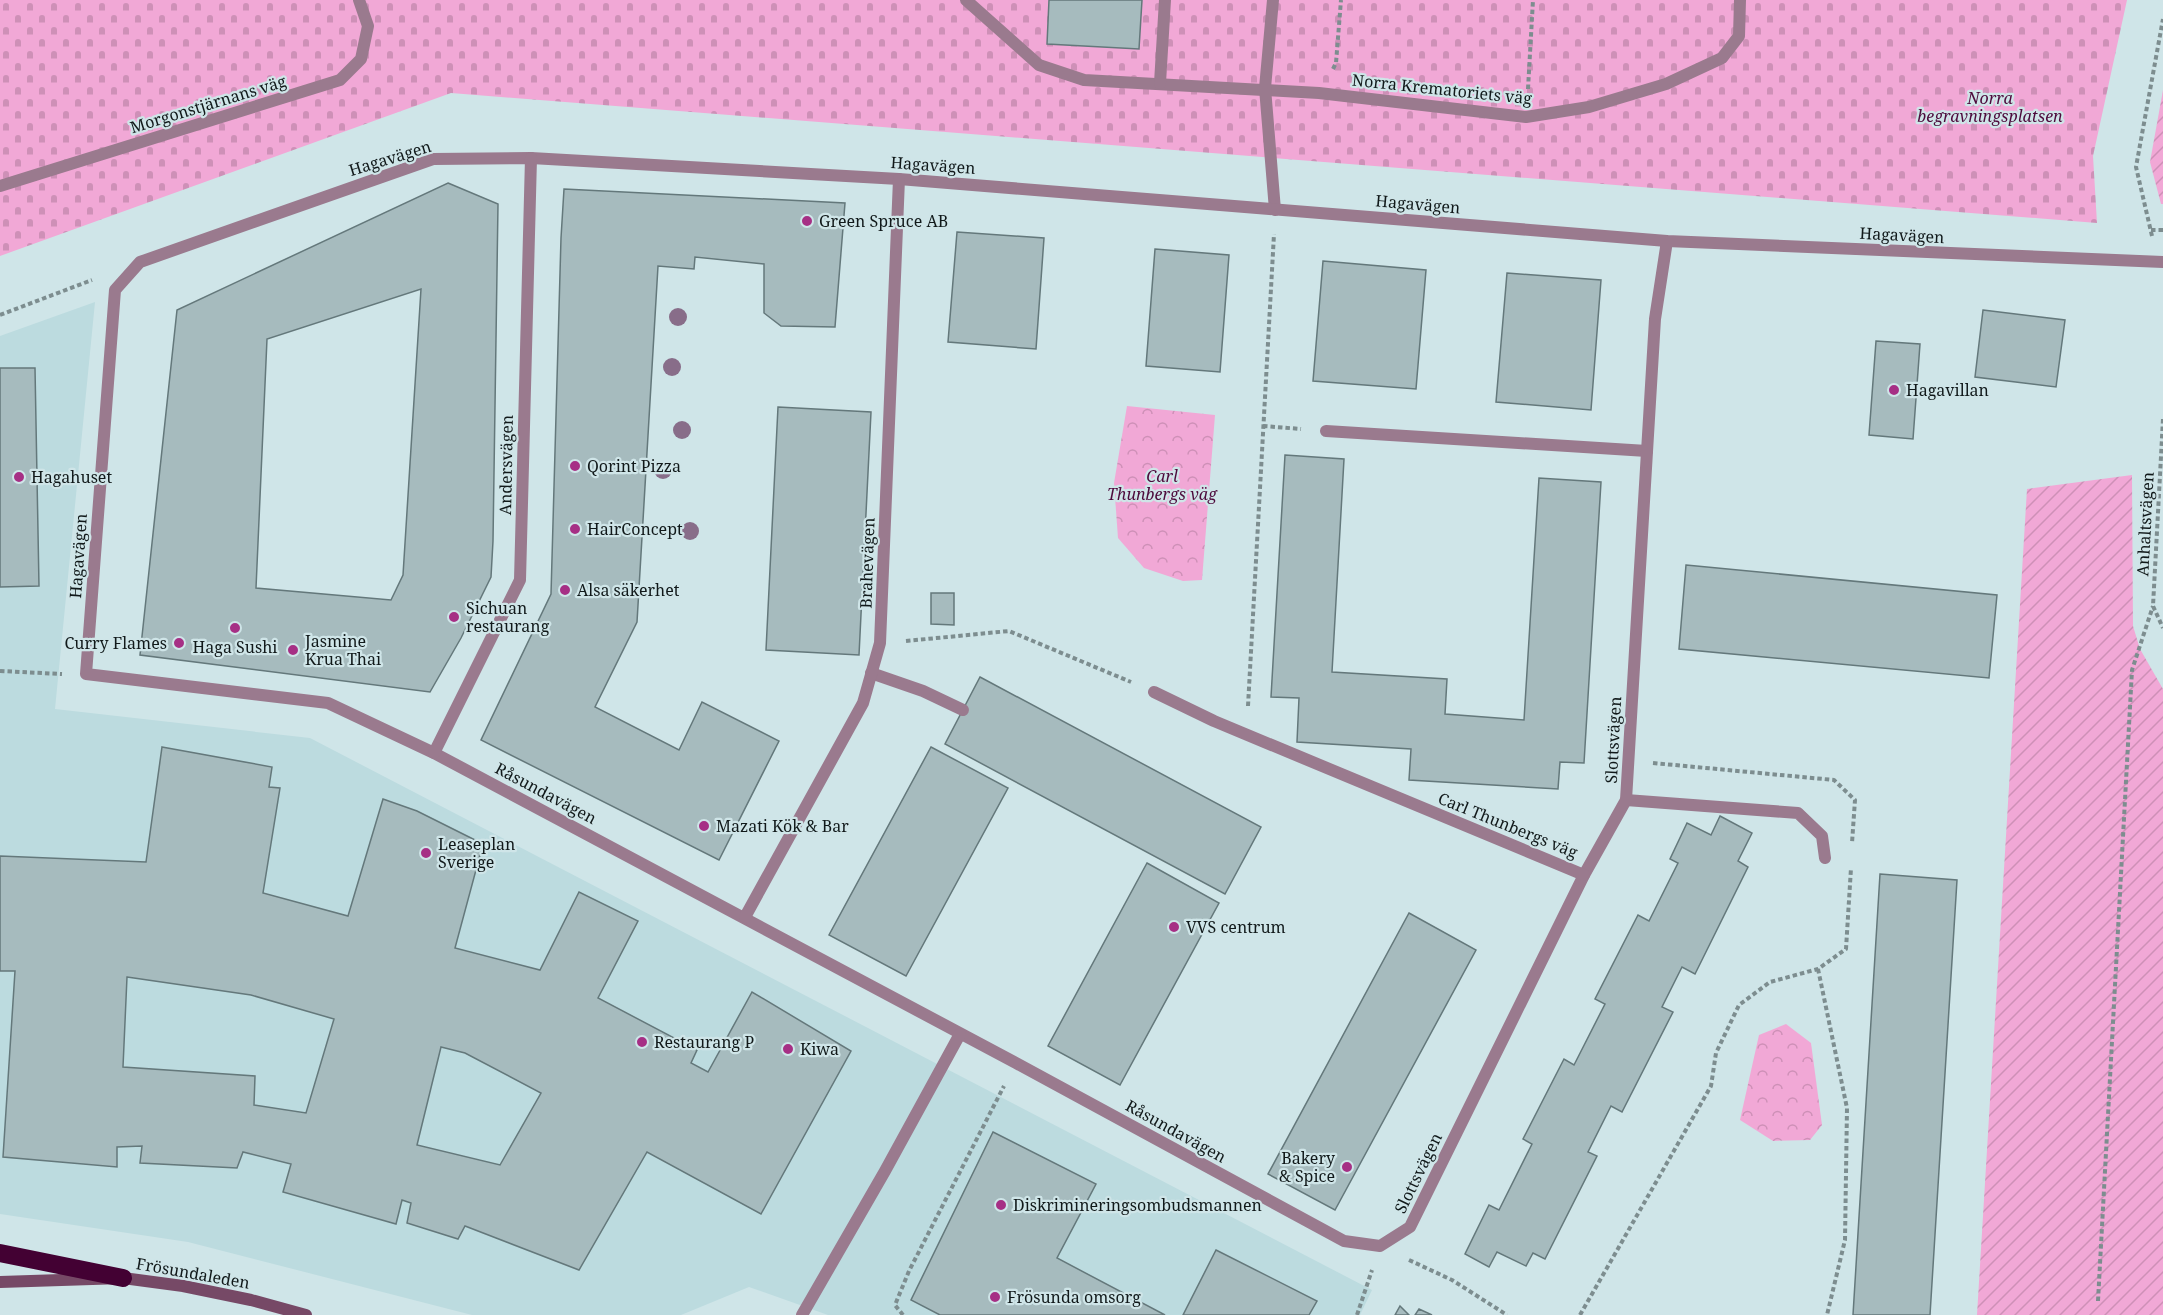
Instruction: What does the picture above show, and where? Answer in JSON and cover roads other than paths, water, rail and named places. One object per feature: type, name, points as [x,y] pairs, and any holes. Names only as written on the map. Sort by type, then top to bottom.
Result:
[{"type":"highway","points":[[0,1254],[123,1278]]},
{"type":"main road","name":"Frösundaleden","points":[[0,1282],[123,1278],[183,1286],[251,1300],[306,1315]]},
{"type":"street","name":"Morgonstjärnans väg","points":[[0,186],[340,80],[361,60],[368,26],[359,0]]},
{"type":"street","name":"Norra Krematoriets väg","points":[[966,0],[1039,65],[1084,80],[1265,88],[1526,117],[1600,104],[1666,84],[1722,58],[1739,36],[1740,0]]},
{"type":"street","points":[[1160,83],[1165,0]]},
{"type":"street","points":[[1273,0],[1265,88],[1275,210]]},
{"type":"street","name":"Hagavägen","points":[[86,675],[115,290],[140,262],[433,159],[531,158],[899,178],[1667,241],[2163,262]]},
{"type":"street","name":"Andersvägen","points":[[434,753],[520,580],[531,158]]},
{"type":"street","name":"Brahevägen","points":[[745,918],[862,703],[880,643],[899,178]]},
{"type":"street","name":"Slottsvägen","points":[[1380,1246],[1410,1227],[1584,875],[1626,800],[1655,319],[1667,241]]},
{"type":"street","points":[[1326,431],[1647,451]]},
{"type":"street","points":[[871,672],[923,691],[963,710]]},
{"type":"street","name":"Råsundavägen","points":[[86,675],[328,703],[434,753],[1016,1063],[1344,1241],[1380,1246]]},
{"type":"street","name":"Carl Thunbergs väg","points":[[1154,692],[1246,735],[1584,875]]},
{"type":"street","points":[[1626,800],[1798,813],[1821,836],[1825,858]]},
{"type":"street","points":[[802,1315],[960,1034]]},
{"type":"place","name":"Green Spruce AB","points":[[807,221]]},
{"type":"place","name":"Hagavillan","points":[[1894,390]]},
{"type":"place","name":"Qorint Pizza","points":[[575,466]]},
{"type":"place","name":"Hagahuset","points":[[19,477]]},
{"type":"place","name":"HairConcept","points":[[575,529]]},
{"type":"place","name":"Alsa säkerhet","points":[[565,590]]},
{"type":"place","name":"Sichuan restaurang","points":[[454,617]]},
{"type":"place","name":"Haga Sushi","points":[[235,628]]},
{"type":"place","name":"Curry Flames","points":[[179,643]]},
{"type":"place","name":"Jasmine Krua Thai","points":[[293,650]]},
{"type":"place","name":"Mazati Kök & Bar","points":[[704,826]]},
{"type":"place","name":"Leaseplan Sverige","points":[[426,853]]},
{"type":"place","name":"VVS centrum","points":[[1174,927]]},
{"type":"place","name":"Restaurang P","points":[[642,1042]]},
{"type":"place","name":"Kiwa","points":[[788,1049]]},
{"type":"place","name":"Bakery & Spice","points":[[1347,1167]]},
{"type":"place","name":"Diskrimineringsombudsmannen","points":[[1001,1205]]},
{"type":"place","name":"Frösunda omsorg","points":[[995,1297]]},
{"type":"park label","name":"Norra begravningsplatsen","points":[[1990,107]]}]
